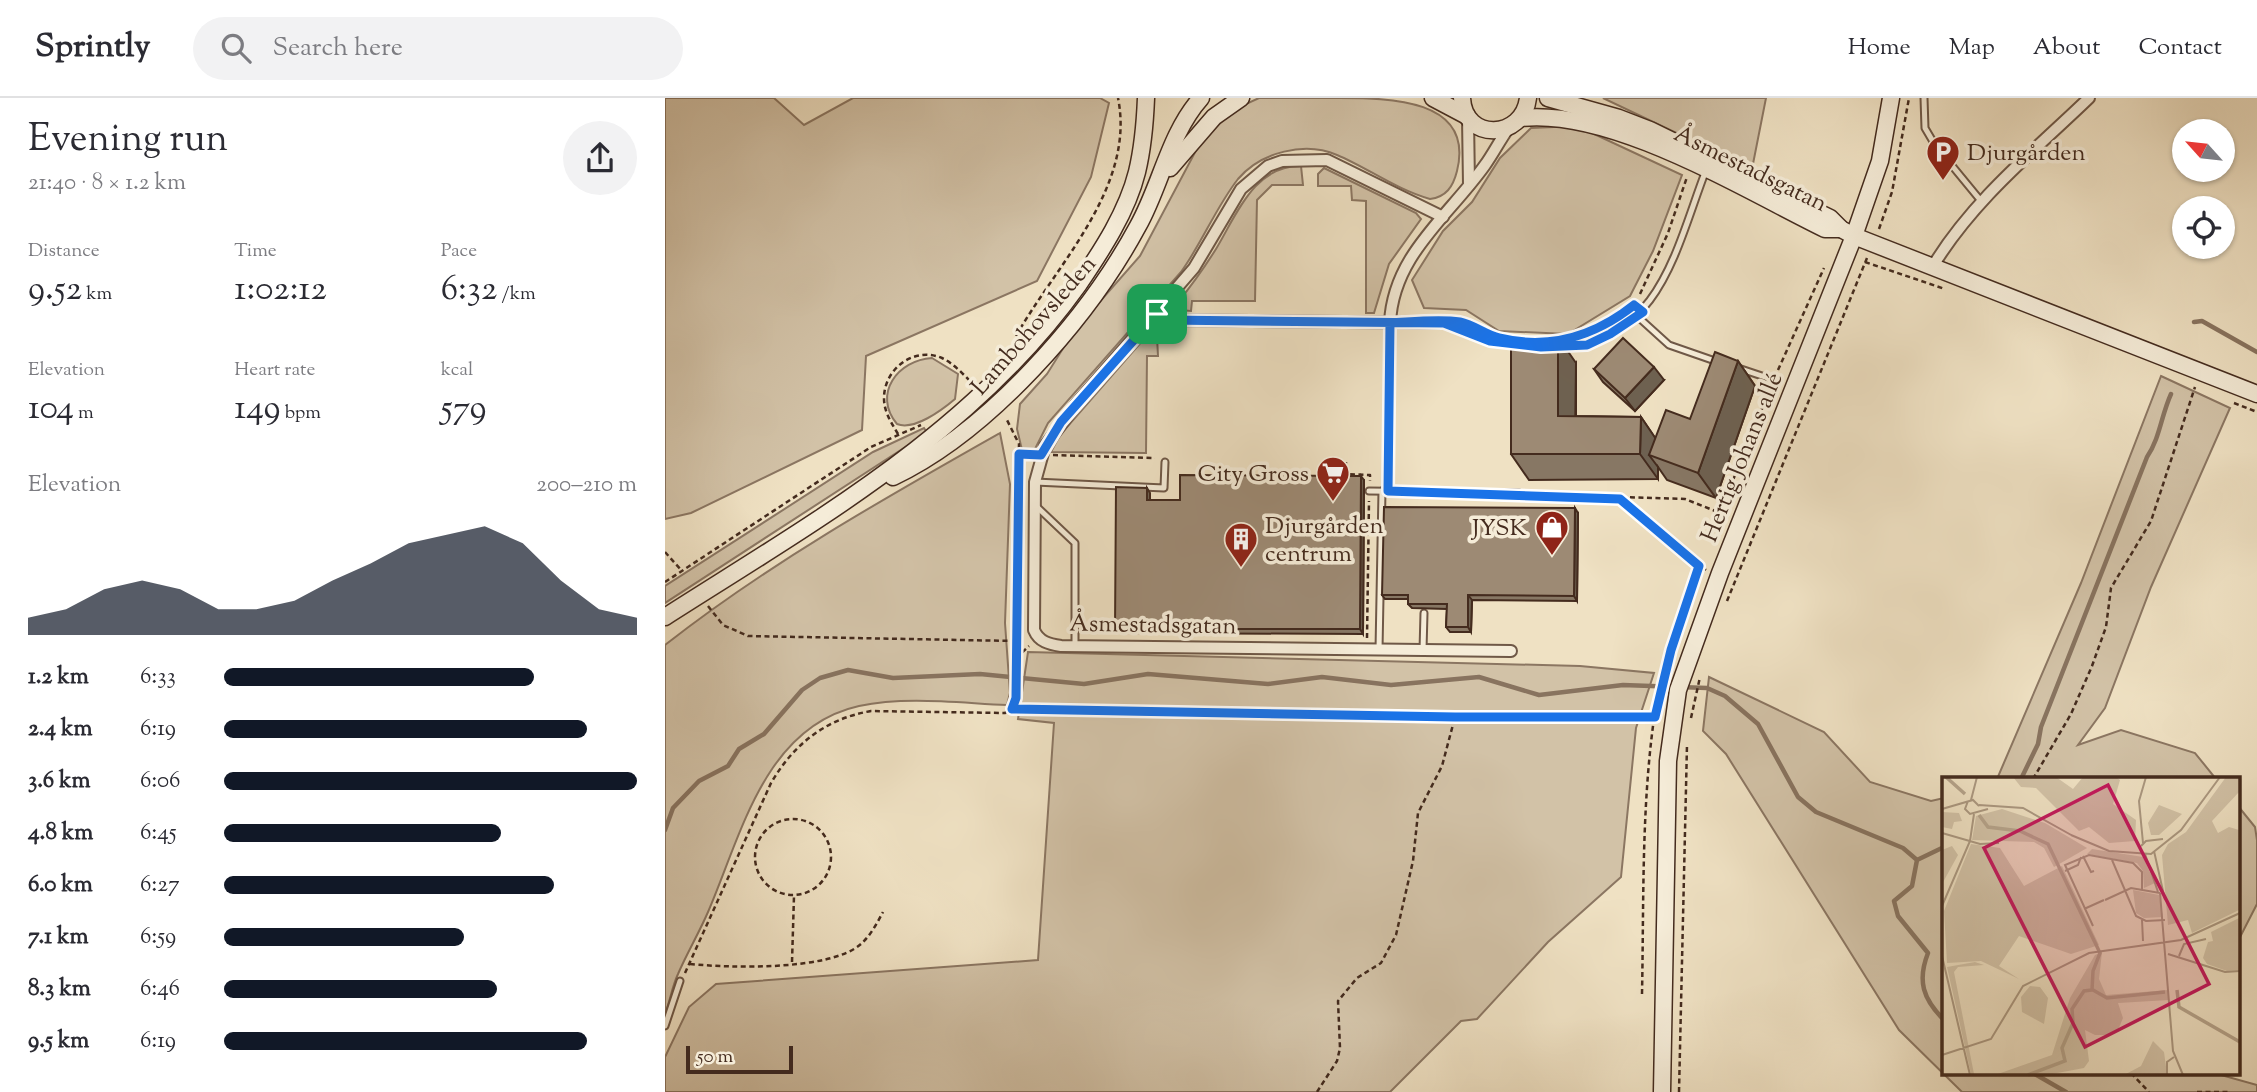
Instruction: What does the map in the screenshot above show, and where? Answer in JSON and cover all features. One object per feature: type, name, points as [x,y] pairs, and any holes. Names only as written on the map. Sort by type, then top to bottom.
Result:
[{"type":"street","name":"Lambohovsleden","points":[[665,617],[862,492],[975,401],[1062,306],[1094,262],[1123,210],[1137,173],[1145,133],[1146,98]]},
{"type":"street","name":"Lambohovsleden","points":[[862,492],[925,462],[969,429],[1005,396],[1089,301],[1120,259],[1157,187],[1179,130],[1201,98]]},
{"type":"street","points":[[1157,187],[1214,117],[1241,98]]},
{"type":"street","points":[[1433,98],[1485,130],[1508,129]]},
{"type":"street","points":[[1462,98],[1467,117],[1469,185]]},
{"type":"street","points":[[1390,323],[1392,298],[1403,267],[1469,185],[1508,129],[1521,118],[1528,98]]},
{"type":"street","name":"Åsmestadsgatan","points":[[1548,98],[1619,118],[1703,165]]},
{"type":"street","name":"Hertig Johans allé","points":[[1662,1092],[1668,761],[1674,710],[1685,666],[1847,232],[1880,161],[1891,98]]},
{"type":"street","points":[[1933,267],[1961,223],[1981,201],[2089,98]]},
{"type":"street","name":"Åsmestadsgatan","points":[[1521,118],[1544,116],[1594,124],[1644,142],[1830,218],[1847,232],[1873,243],[2257,394]]},
{"type":"street","name":"Åsmestadsgatan","points":[[1443,217],[1327,160],[1282,161],[1268,166],[1241,189],[1194,268],[1061,422],[1041,455],[1035,482],[1037,637],[1052,644],[1075,647],[1511,651]]},
{"type":"street","points":[[1157,314],[1165,320],[1444,323]]},
{"type":"lane","points":[[1924,98],[1924,128],[1981,201]]},
{"type":"lane","points":[[1552,347],[1587,345],[1640,314],[1667,274],[1703,165]]},
{"type":"lane","points":[[1640,314],[1669,345],[1721,363]]},
{"type":"lane","points":[[1379,650],[1390,323]]},
{"type":"lane","points":[[1444,323],[1490,341],[1528,346]]},
{"type":"lane","points":[[1734,367],[1774,380]]},
{"type":"lane","points":[[1035,482],[1164,488],[1165,460]]},
{"type":"lane","points":[[1370,491],[1519,493]]},
{"type":"lane","points":[[1035,505],[1075,543],[1075,647]]},
{"type":"lane","points":[[1423,650],[1424,613]]},
{"type":"lane","points":[[665,1026],[680,981]]},
{"type":"path","points":[[1012,344],[1080,238],[1108,181],[1120,134],[1118,98]]},
{"type":"path","points":[[1723,613],[1892,192],[1909,98]]},
{"type":"path","points":[[1640,314],[1634,305],[1703,165]]},
{"type":"path","points":[[898,434],[887,416],[884,397],[888,380],[898,366],[913,357],[932,355],[949,361],[972,383]]},
{"type":"path","points":[[969,392],[979,382]]},
{"type":"path","points":[[2034,777],[2070,714],[2092,666],[2106,627],[2111,588],[2151,521],[2195,386]]},
{"type":"path","points":[[1006,418],[1017,437],[1019,454],[1016,698],[1012,709]]},
{"type":"path","points":[[665,582],[871,447],[926,423]]},
{"type":"path","points":[[1019,454],[1165,460]]},
{"type":"path","points":[[1346,462],[1345,474],[1370,475],[1367,650]]},
{"type":"path","points":[[1519,493],[1620,499],[1685,499],[1741,521]]},
{"type":"path","points":[[1620,499],[1699,566],[1709,571]]},
{"type":"path","points":[[665,552],[682,571]]},
{"type":"path","points":[[1642,993],[1647,816],[1657,696],[1686,597],[1699,566]]},
{"type":"path","points":[[701,594],[723,625],[748,636],[1017,641]]},
{"type":"path","points":[[1016,658],[1037,637]]},
{"type":"path","points":[[1690,721],[1703,668]]},
{"type":"path","points":[[680,981],[771,783],[784,761],[803,741],[850,715],[871,711],[1005,713],[1012,709],[1455,717],[1655,717]]},
{"type":"path","points":[[1317,1092],[1337,1061],[1340,1048],[1338,1001],[1357,978],[1381,963],[1400,926],[1413,861],[1418,813],[1442,766],[1455,717]]},
{"type":"path","points":[[1679,1092],[1687,743]]},
{"type":"path","points":[[795,819],[817,827],[830,848],[831,860],[829,871],[815,889],[794,896],[781,894],[762,880],[754,857],[762,834],[782,820],[795,819]]},
{"type":"path","points":[[792,962],[794,896]]},
{"type":"path","points":[[690,964],[737,968],[822,961],[843,955],[861,944],[883,912]]},
{"type":"path","points":[[2132,1074],[2149,1092]]},
{"type":"path","points":[[2197,1092],[2230,1092]]},
{"type":"shaded area","points":[[665,98],[774,98],[804,125],[853,98],[1100,98],[1109,103],[1091,177],[1037,281],[866,356],[862,430],[691,513],[665,519]]},
{"type":"shaded area","points":[[1259,98],[1381,99],[1423,107],[1440,116],[1453,129],[1459,147],[1453,182],[1445,193],[1430,199],[1325,151],[1298,149],[1259,162],[1238,179],[1230,190],[1181,272],[1048,423],[1034,451],[1022,450],[1017,429],[1020,404],[1047,374],[1074,331],[1140,256],[1201,141],[1235,109]]},
{"type":"shaded area","points":[[1603,98],[1766,98],[1752,169]]},
{"type":"shaded area","points":[[1577,126],[1682,175],[1653,251],[1630,296],[1568,334],[1499,331],[1466,310],[1424,308],[1412,280],[1443,231],[1472,202],[1500,158],[1531,128]]},
{"type":"shaded area","points":[[1301,166],[1303,185],[1272,185],[1257,200],[1255,301],[1192,301],[1191,311],[1179,310],[1178,302],[1211,256],[1248,195],[1271,174],[1285,168]]},
{"type":"shaded area","points":[[1324,168],[1416,213],[1421,219],[1389,264],[1374,313],[1366,313],[1366,201],[1352,200],[1351,186],[1318,186],[1318,174]]},
{"type":"shaded area","points":[[1149,333],[1157,337],[1158,356],[1147,356],[1146,453],[1051,452],[1060,435]]},
{"type":"shaded area","points":[[932,358],[958,374],[955,399],[919,422],[911,425],[897,424],[887,401],[892,380],[909,365]]},
{"type":"shaded area","points":[[2161,376],[2230,408],[2151,587],[2105,708],[2078,745],[2121,730],[2195,753],[2214,777],[1998,777],[2081,583]]},
{"type":"shaded area","points":[[924,428],[927,433],[665,603],[665,586],[873,452]]},
{"type":"shaded area","points":[[1000,433],[1010,484],[1005,623],[1010,693],[1007,705],[933,701],[877,703],[859,706],[827,718],[800,736],[778,760],[760,788],[708,912],[676,979],[665,1014],[665,645],[786,559]]},
{"type":"shaded area","points":[[1028,652],[1580,666],[1654,673],[1636,728],[1621,877],[1548,942],[1477,1019],[1461,1021],[1390,1092],[665,1092],[665,1057],[689,1007],[716,984],[1038,960],[1054,723],[1018,719]]},
{"type":"shaded area","points":[[1709,677],[1824,732],[1870,782],[1931,801],[1942,798],[1942,1072],[1899,1030],[1726,754],[1703,731]]},
{"type":"shaded area","points":[[2239,807],[2255,827],[2257,904],[2239,939]]},
{"type":"shaded area","points":[[1944,1074],[2218,1074],[2257,1085],[2257,1092],[1962,1092]]},
{"type":"building","points":[[1511,337],[1558,337],[1558,416],[1641,417],[1640,454],[1511,454]]},
{"type":"building","points":[[1623,338],[1654,367],[1625,398],[1594,369]]},
{"type":"building","points":[[1715,352],[1738,361],[1698,473],[1649,455],[1666,410],[1690,419]]},
{"type":"building","name":"Djurgården centrum","points":[[1180,475],[1361,476],[1360,629],[1115,629],[1116,487],[1147,488],[1147,500],[1180,500]]},
{"type":"building","points":[[1384,507],[1575,508],[1574,596],[1468,595],[1468,627],[1446,627],[1447,604],[1408,604],[1408,595],[1382,595]]},
{"type":"waterway","points":[[2194,322],[2202,321],[2257,352]]},
{"type":"waterway","points":[[2022,777],[2038,744],[2041,727],[2155,442],[2171,394]]},
{"type":"waterway","points":[[665,830],[673,808],[699,781],[728,766],[739,749],[764,734],[802,690],[820,678],[848,670],[893,678],[980,674],[1084,684],[1148,674],[1268,684],[1322,677],[1391,685],[1479,677],[1539,695],[1623,685],[1707,688],[1725,696],[1758,724],[1798,797],[1816,812],[1903,848],[1917,860],[1912,886],[1894,901],[1898,916],[1928,953],[1923,972],[1924,989],[1931,1005],[1942,1018]]},
{"type":"waterway","points":[[1917,860],[1942,848]]},
{"type":"waterway","points":[[2035,1074],[2066,1092]]},
{"type":"place","name":"Djurgården","points":[[1943,182]]},
{"type":"place","name":"City Gross","points":[[1333,503]]},
{"type":"place","name":"JYSK","points":[[1552,557]]},
{"type":"place","name":"Djurgården centrum","points":[[1241,569]]},
{"type":"route","points":[[1157,314],[1078,401],[1050,437],[1041,455],[1019,454],[1016,698],[1012,709],[1455,717],[1655,717],[1657,696],[1686,597],[1699,566],[1620,499],[1519,493],[1388,491],[1390,323],[1444,323],[1459,322],[1498,338],[1561,341],[1589,334],[1613,322],[1634,305],[1643,312],[1610,334],[1587,345],[1541,347],[1490,341],[1444,323],[1165,320],[1157,314]]}]
